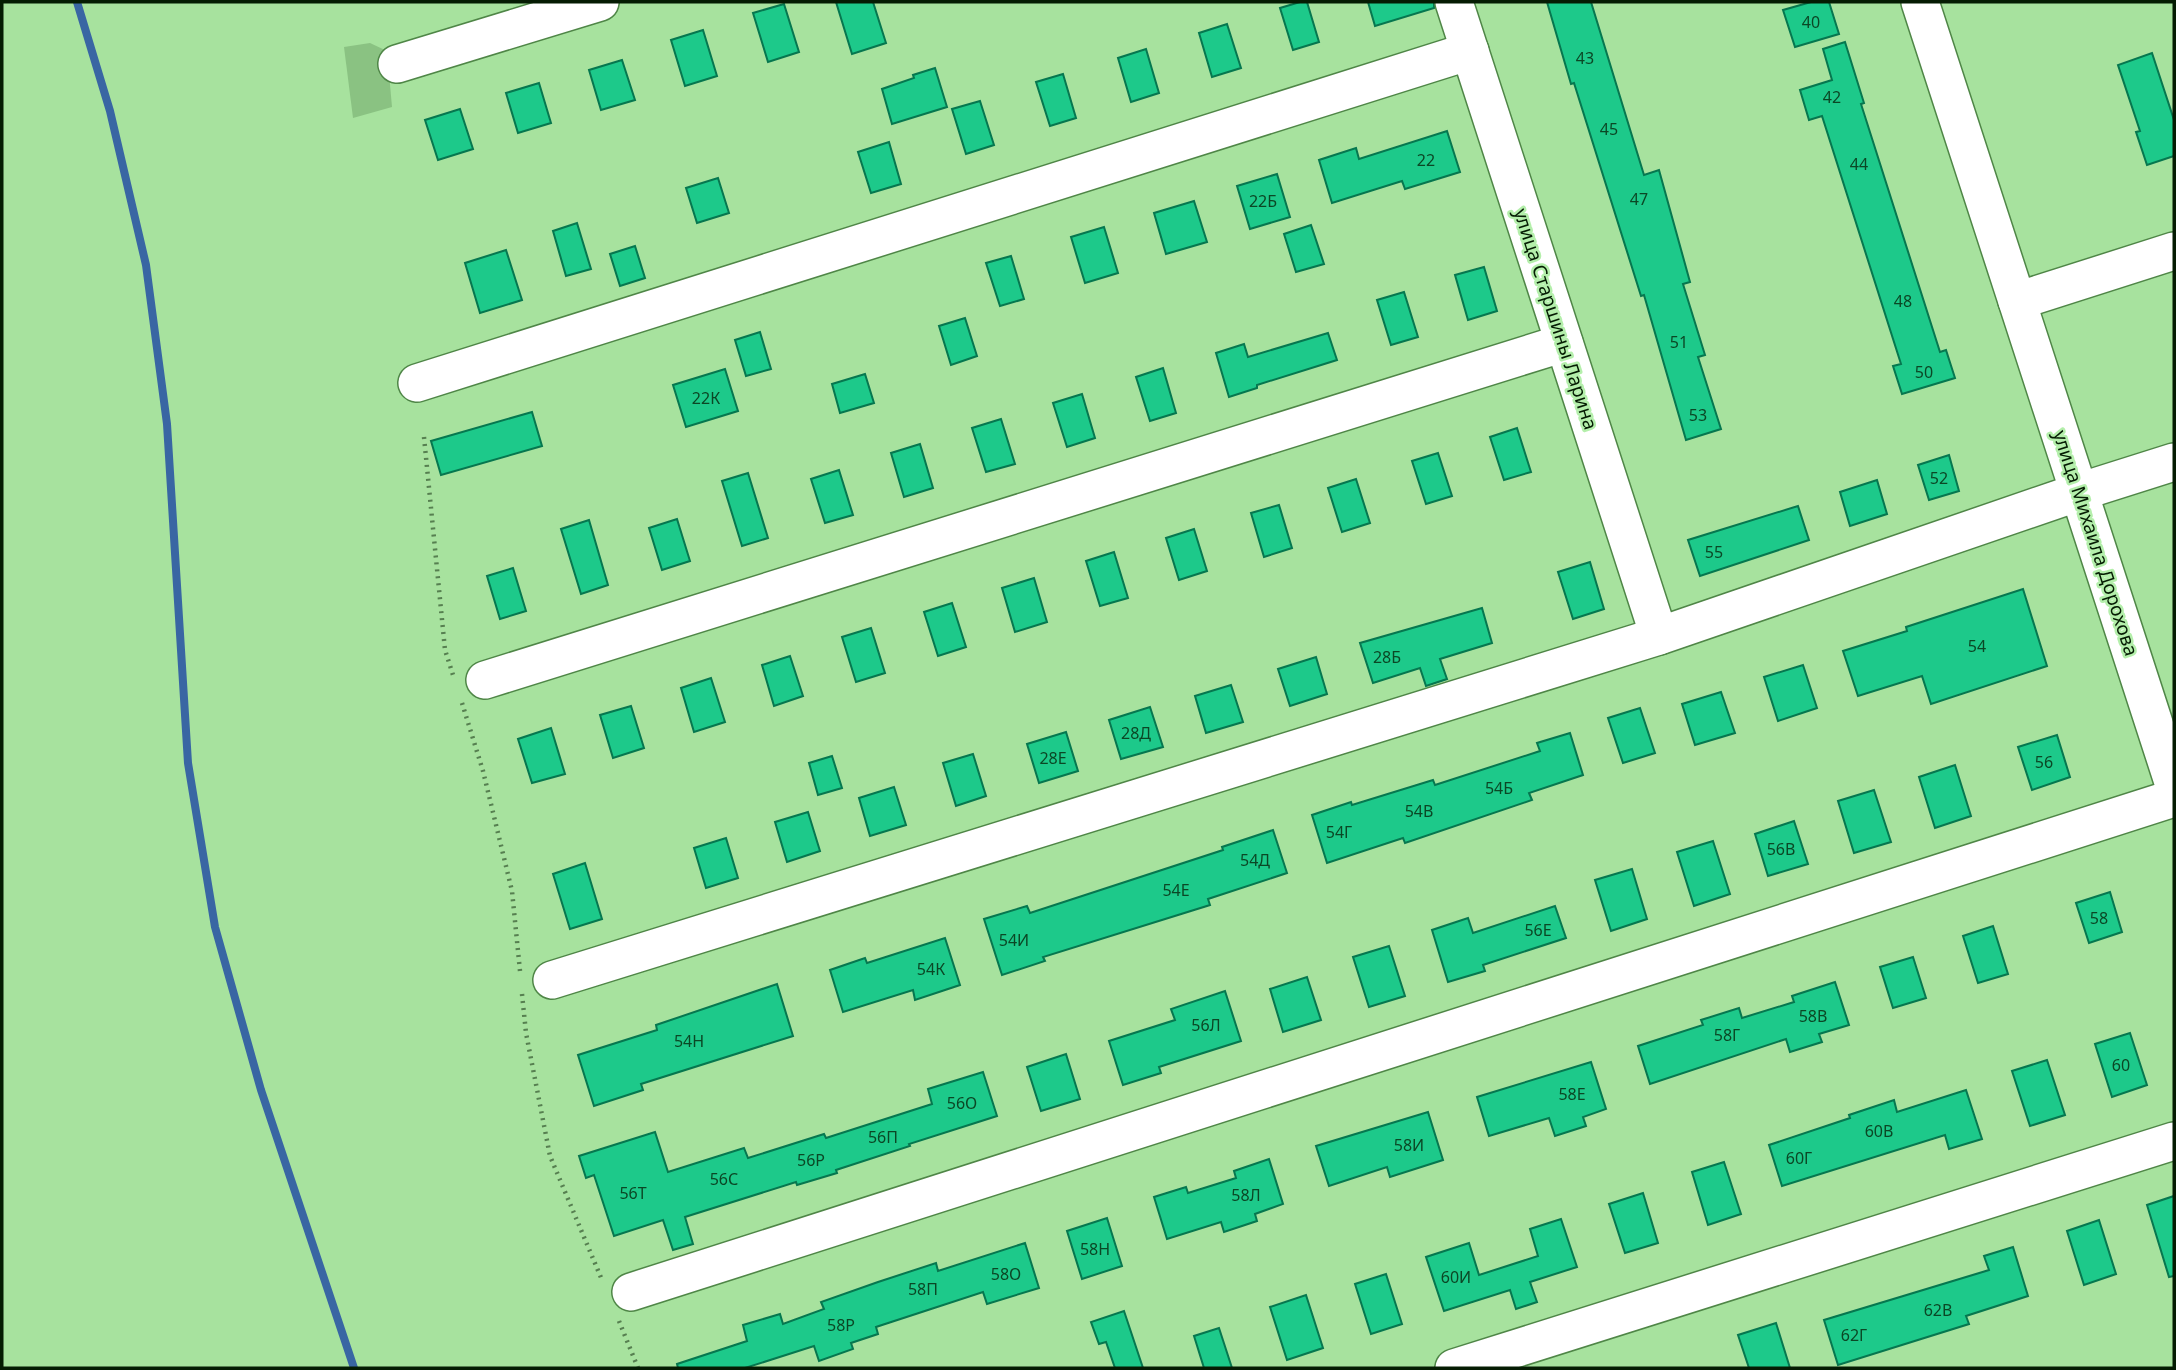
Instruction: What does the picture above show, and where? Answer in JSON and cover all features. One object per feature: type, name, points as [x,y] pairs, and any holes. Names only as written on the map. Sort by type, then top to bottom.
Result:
[{"type":"street","points":[[397,64],[600,2]]},
{"type":"street","name":"улица Старшины Ларина","points":[[1454,2],[1659,636]]},
{"type":"street","name":"улица Михаила Дорохова","points":[[1920,2],[2174,785]]},
{"type":"street","points":[[417,383],[1470,51]]},
{"type":"street","points":[[2017,301],[2174,251]]},
{"type":"street","points":[[468,689],[1564,343]]},
{"type":"street","points":[[552,980],[1659,636],[2174,462]]},
{"type":"street","points":[[617,1297],[2174,798]]},
{"type":"street","points":[[1454,1368],[2174,1141]]},
{"type":"path","points":[[424,437],[445,650],[468,689],[483,771],[512,891],[526,1033],[550,1156],[617,1297],[638,1368]]},
{"type":"green space","points":[[370,43],[387,51],[392,107],[353,118],[344,47]]},
{"type":"building","points":[[836,2],[873,2],[886,43],[852,54]]},
{"type":"building","points":[[1307,2],[1319,42],[1293,50],[1280,8]]},
{"type":"building","points":[[1368,2],[1434,2],[1434,8],[1375,26]]},
{"type":"building","points":[[1547,2],[1591,2],[1644,175],[1659,170],[1690,282],[1683,284],[1705,355],[1698,357],[1721,429],[1686,440],[1644,295],[1641,296],[1574,83],[1571,84]]},
{"type":"building","points":[[1811,2],[1829,2],[1839,34],[1795,47],[1783,10]]},
{"type":"building","points":[[784,4],[799,52],[768,62],[753,13]]},
{"type":"building","points":[[1227,24],[1241,68],[1212,77],[1199,33]]},
{"type":"building","points":[[703,30],[717,76],[685,86],[671,40]]},
{"type":"building","points":[[1845,42],[1864,103],[1861,104],[1940,352],[1946,350],[1955,378],[1902,394],[1893,366],[1901,364],[1822,116],[1809,120],[1800,90],[1832,80],[1823,49]]},
{"type":"building","points":[[1146,49],[1159,93],[1131,102],[1118,58]]},
{"type":"building","points":[[2152,53],[2174,120],[2174,156],[2147,165],[2136,132],[2140,131],[2118,65]]},
{"type":"building","points":[[622,60],[635,100],[601,110],[589,70]]},
{"type":"building","points":[[935,68],[947,107],[892,124],[882,89]]},
{"type":"building","points":[[1063,74],[1076,118],[1050,126],[1036,82]]},
{"type":"building","points":[[539,83],[551,123],[518,133],[506,93]]},
{"type":"building","points":[[980,101],[994,145],[966,154],[952,109]]},
{"type":"building","points":[[460,109],[473,149],[438,160],[425,120]]},
{"type":"building","points":[[1447,131],[1460,172],[1405,189],[1402,181],[1332,203],[1319,160],[1356,148],[1359,159]]},
{"type":"building","points":[[889,142],[901,184],[871,193],[858,152]]},
{"type":"building","points":[[1277,174],[1290,217],[1250,229],[1237,186]]},
{"type":"building","points":[[718,178],[729,213],[697,223],[686,188]]},
{"type":"building","points":[[1194,201],[1207,242],[1166,254],[1154,213]]},
{"type":"building","points":[[577,223],[591,269],[566,276],[553,231]]},
{"type":"building","points":[[1311,225],[1324,264],[1296,272],[1284,234]]},
{"type":"building","points":[[1104,227],[1118,273],[1085,283],[1071,237]]},
{"type":"building","points":[[635,246],[645,278],[620,286],[610,254]]},
{"type":"building","points":[[506,250],[522,300],[480,313],[465,263]]},
{"type":"building","points":[[1011,256],[1024,299],[1000,306],[986,263]]},
{"type":"building","points":[[1484,267],[1497,311],[1468,320],[1455,275]]},
{"type":"building","points":[[1404,292],[1418,337],[1391,345],[1377,300]]},
{"type":"building","points":[[965,318],[977,356],[951,365],[939,326]]},
{"type":"building","points":[[760,332],[771,369],[746,376],[735,340]]},
{"type":"building","points":[[1328,333],[1337,360],[1257,385],[1257,388],[1229,397],[1216,353],[1244,344],[1248,357]]},
{"type":"building","points":[[1163,368],[1176,413],[1150,421],[1136,377]]},
{"type":"building","points":[[725,369],[738,411],[686,427],[673,385]]},
{"type":"building","points":[[865,374],[874,403],[840,413],[832,384]]},
{"type":"building","points":[[1082,394],[1095,438],[1067,447],[1053,403]]},
{"type":"building","points":[[532,412],[542,446],[441,475],[431,441]]},
{"type":"building","points":[[1001,419],[1015,464],[986,472],[972,428]]},
{"type":"building","points":[[1517,428],[1531,472],[1504,480],[1490,437]]},
{"type":"building","points":[[920,444],[933,488],[904,497],[891,453]]},
{"type":"building","points":[[1438,453],[1452,496],[1426,504],[1412,461]]},
{"type":"building","points":[[1949,455],[1959,491],[1929,500],[1918,465]]},
{"type":"building","points":[[839,470],[853,515],[825,523],[811,479]]},
{"type":"building","points":[[748,473],[768,538],[742,546],[722,481]]},
{"type":"building","points":[[1356,479],[1370,523],[1342,532],[1328,488]]},
{"type":"building","points":[[1877,480],[1887,514],[1850,526],[1840,492]]},
{"type":"building","points":[[1279,505],[1292,548],[1264,557],[1251,513]]},
{"type":"building","points":[[1798,506],[1809,540],[1700,576],[1688,540]]},
{"type":"building","points":[[677,519],[690,561],[662,570],[649,528]]},
{"type":"building","points":[[589,520],[608,585],[581,594],[561,529]]},
{"type":"building","points":[[1194,529],[1207,571],[1179,580],[1166,538]]},
{"type":"building","points":[[1114,552],[1128,598],[1100,606],[1086,561]]},
{"type":"building","points":[[1590,562],[1604,609],[1573,619],[1558,572]]},
{"type":"building","points":[[513,568],[526,611],[500,619],[487,576]]},
{"type":"building","points":[[1034,578],[1047,622],[1015,632],[1002,588]]},
{"type":"building","points":[[2023,589],[2047,666],[1931,704],[1922,676],[1858,696],[1843,651],[1907,631],[1906,627]]},
{"type":"building","points":[[952,603],[966,647],[938,656],[924,612]]},
{"type":"building","points":[[1482,608],[1492,643],[1440,659],[1447,679],[1426,686],[1420,668],[1373,683],[1360,643]]},
{"type":"building","points":[[871,628],[885,673],[856,682],[842,637]]},
{"type":"building","points":[[790,656],[803,696],[774,706],[762,665]]},
{"type":"building","points":[[1316,657],[1327,694],[1290,706],[1278,669]]},
{"type":"building","points":[[1803,665],[1817,708],[1778,721],[1764,677]]},
{"type":"building","points":[[711,678],[725,722],[694,732],[681,688]]},
{"type":"building","points":[[1231,685],[1243,722],[1206,733],[1195,696]]},
{"type":"building","points":[[1721,692],[1735,733],[1695,745],[1682,704]]},
{"type":"building","points":[[631,706],[644,748],[613,758],[600,715]]},
{"type":"building","points":[[1150,707],[1163,747],[1121,759],[1109,720]]},
{"type":"building","points":[[1640,708],[1655,753],[1623,763],[1608,718]]},
{"type":"building","points":[[551,728],[565,774],[532,783],[518,739]]},
{"type":"building","points":[[1066,732],[1078,771],[1039,783],[1027,744]]},
{"type":"building","points":[[1570,733],[1583,775],[1529,793],[1532,800],[1405,843],[1403,838],[1327,863],[1312,815],[1433,780],[1435,785],[1540,751],[1537,743]]},
{"type":"building","points":[[2057,735],[2070,777],[2032,790],[2018,747]]},
{"type":"building","points":[[973,754],[986,796],[956,806],[943,763]]},
{"type":"building","points":[[832,756],[842,788],[818,795],[809,763]]},
{"type":"building","points":[[1955,765],[1971,816],[1935,828],[1919,777]]},
{"type":"building","points":[[894,787],[906,825],[870,836],[859,798]]},
{"type":"building","points":[[1874,790],[1891,842],[1854,853],[1838,801]]},
{"type":"building","points":[[808,812],[820,851],[787,862],[775,822]]},
{"type":"building","points":[[1794,821],[1808,864],[1768,876],[1755,834]]},
{"type":"building","points":[[1273,830],[1287,873],[1208,899],[1210,905],[1043,957],[1045,961],[1002,975],[984,919],[1027,906],[1030,913],[1223,850],[1222,847]]},
{"type":"building","points":[[726,838],[738,878],[706,888],[694,848]]},
{"type":"building","points":[[1713,841],[1730,894],[1694,906],[1677,852]]},
{"type":"building","points":[[585,863],[602,919],[570,929],[553,874]]},
{"type":"building","points":[[1632,869],[1647,919],[1611,931],[1595,880]]},
{"type":"building","points":[[2110,892],[2122,932],[2089,943],[2076,903]]},
{"type":"building","points":[[1555,906],[1566,938],[1483,965],[1485,971],[1448,982],[1432,930],[1468,918],[1473,933]]},
{"type":"building","points":[[1993,926],[2008,974],[1978,983],[1963,936]]},
{"type":"building","points":[[945,938],[960,985],[915,1000],[913,990],[843,1012],[830,970],[865,958],[867,963]]},
{"type":"building","points":[[1389,946],[1405,996],[1369,1007],[1353,957]]},
{"type":"building","points":[[1913,957],[1926,998],[1893,1008],[1880,967]]},
{"type":"building","points":[[1307,977],[1321,1020],[1283,1032],[1270,989]]},
{"type":"building","points":[[1835,982],[1849,1025],[1819,1034],[1822,1042],[1790,1052],[1786,1039],[1650,1084],[1638,1046],[1703,1025],[1701,1020],[1739,1008],[1742,1018],[1794,1002],[1792,996]]},
{"type":"building","points":[[777,984],[793,1036],[641,1084],[643,1090],[594,1106],[578,1055],[657,1030],[656,1025]]},
{"type":"building","points":[[1225,991],[1241,1041],[1159,1067],[1161,1073],[1123,1085],[1109,1041],[1175,1020],[1171,1009]]},
{"type":"building","points":[[2130,1033],[2147,1085],[2112,1097],[2095,1044]]},
{"type":"building","points":[[1066,1054],[1080,1099],[1041,1111],[1027,1067]]},
{"type":"building","points":[[2047,1060],[2065,1115],[2030,1126],[2012,1071]]},
{"type":"building","points":[[1591,1062],[1606,1109],[1583,1117],[1586,1126],[1555,1136],[1549,1118],[1489,1136],[1477,1097]]},
{"type":"building","points":[[983,1072],[997,1116],[836,1170],[837,1173],[797,1185],[796,1182],[685,1217],[693,1244],[673,1250],[663,1220],[614,1236],[594,1175],[586,1178],[579,1156],[655,1132],[668,1172],[744,1148],[748,1158],[824,1134],[826,1138],[932,1104],[928,1089]]},
{"type":"building","points":[[1966,1090],[1982,1139],[1949,1149],[1945,1135],[1782,1186],[1769,1145],[1894,1100],[1897,1112]]},
{"type":"building","points":[[1428,1112],[1443,1160],[1390,1177],[1387,1167],[1329,1186],[1316,1146]]},
{"type":"building","points":[[1269,1159],[1283,1204],[1255,1214],[1257,1221],[1224,1232],[1221,1222],[1167,1239],[1154,1197],[1186,1187],[1188,1193],[1236,1178],[1234,1171]]},
{"type":"building","points":[[1724,1162],[1741,1214],[1708,1225],[1692,1172]]},
{"type":"building","points":[[1643,1193],[1658,1243],[1625,1253],[1609,1204]]},
{"type":"building","points":[[2174,1196],[2174,1276],[2169,1277],[2147,1205]]},
{"type":"building","points":[[1107,1218],[1122,1266],[1082,1279],[1067,1231]]},
{"type":"building","points":[[1561,1219],[1577,1267],[1530,1282],[1537,1302],[1516,1309],[1510,1290],[1444,1311],[1426,1257],[1469,1243],[1479,1275],[1538,1256],[1530,1229]]},
{"type":"building","points":[[2099,1220],[2116,1274],[2084,1285],[2067,1231]]},
{"type":"building","points":[[1025,1243],[1039,1288],[987,1304],[983,1292],[876,1327],[878,1334],[851,1343],[853,1349],[819,1361],[814,1346],[745,1368],[678,1368],[677,1364],[747,1341],[743,1325],[780,1314],[783,1324],[824,1309],[821,1302],[878,1282],[936,1263],[938,1271]]},
{"type":"building","points":[[2013,1247],[2028,1296],[1966,1316],[1969,1324],[1838,1365],[1824,1320],[1989,1270],[1984,1256]]},
{"type":"building","points":[[1386,1274],[1402,1324],[1371,1334],[1355,1284]]},
{"type":"building","points":[[1306,1295],[1323,1348],[1287,1360],[1270,1307]]},
{"type":"building","points":[[1124,1311],[1143,1368],[1115,1368],[1106,1342],[1099,1344],[1091,1322]]},
{"type":"building","points":[[1776,1323],[1790,1368],[1749,1368],[1738,1335]]},
{"type":"building","points":[[1219,1328],[1232,1368],[1204,1368],[1194,1336]]},
{"type":"waterway","points":[[77,2],[110,111],[146,265],[167,424],[188,763],[215,927],[261,1090],[354,1368]]}]
